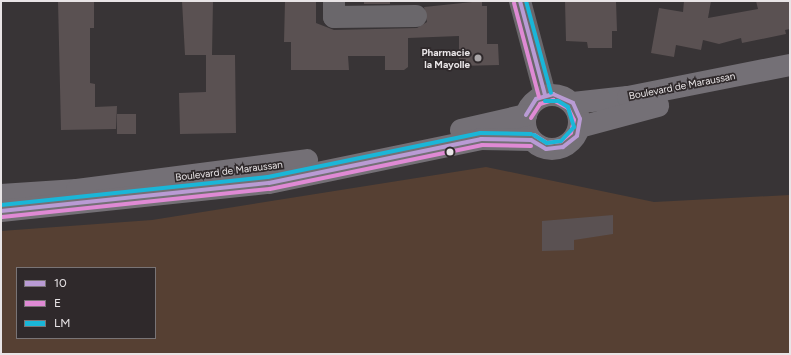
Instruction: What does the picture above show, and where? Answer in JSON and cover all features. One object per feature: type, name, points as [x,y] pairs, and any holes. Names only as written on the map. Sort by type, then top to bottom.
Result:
[{"type":"main road","name":"Boulevard de Maraussan","points":[[573,103],[628,97],[790,65]]},
{"type":"main road","name":"Boulevard de Maraussan","points":[[580,127],[632,111],[790,80]]},
{"type":"main road","points":[[545,95],[560,96],[573,103],[580,127],[576,136],[564,147],[546,149],[531,140],[526,115],[530,106],[545,95]]},
{"type":"main road","name":"Boulevard de Maraussan","points":[[1,195],[266,168],[526,115]]},
{"type":"main road","name":"Boulevard de Maraussan","points":[[1,211],[269,183],[481,139],[531,140]]},
{"type":"street","points":[[334,1],[334,17],[416,16]]},
{"type":"street","points":[[520,1],[545,95]]},
{"type":"shaded area","points":[[486,167],[654,202],[790,195],[790,354],[1,354],[1,231],[152,220]]},
{"type":"building","points":[[58,1],[94,1],[94,28],[90,28],[90,83],[95,84],[95,107],[117,106],[116,129],[61,130]]},
{"type":"building","points":[[182,1],[213,1],[212,55],[235,55],[236,133],[180,134],[179,93],[206,92],[206,55],[185,55]]},
{"type":"building","points":[[285,1],[316,2],[316,23],[334,30],[417,28],[427,22],[424,7],[482,1],[482,6],[487,6],[487,44],[498,44],[499,65],[459,66],[459,36],[408,38],[408,67],[404,70],[385,70],[385,56],[348,56],[349,70],[291,70],[291,42],[284,42]]},
{"type":"building","points":[[364,1],[390,1],[390,4],[364,4]]},
{"type":"building","points":[[565,1],[616,1],[617,31],[612,31],[612,48],[588,48],[587,42],[566,41]]},
{"type":"building","points":[[684,1],[711,1],[708,18],[758,9],[756,1],[790,1],[790,29],[785,30],[786,34],[742,43],[741,38],[719,44],[703,40],[701,50],[676,45],[674,57],[651,53],[659,8],[683,12]]},
{"type":"building","points":[[117,114],[136,114],[136,134],[117,134]]},
{"type":"building","points":[[613,215],[613,234],[574,240],[574,250],[542,251],[542,221]]},
{"type":"transit line","name":"10","points":[[520,1],[545,95]]},
{"type":"transit line","name":"LM","points":[[526,1],[551,93]]},
{"type":"transit line","name":"E","points":[[514,3],[539,97]]},
{"type":"transit line","name":"10","points":[[526,115],[536,99],[553,94],[573,103],[580,119],[577,136],[563,147],[546,149],[531,140]]},
{"type":"transit line","name":"E","points":[[531,118],[540,104],[553,100],[568,108],[574,120],[571,133],[561,141],[547,143],[534,135]]},
{"type":"transit line","name":"LM","points":[[534,135],[547,143],[561,141],[574,127],[568,107],[558,101],[545,101]]},
{"type":"transit line","name":"LM","points":[[1,205],[268,177],[480,133],[531,134]]},
{"type":"transit line","name":"10","points":[[1,211],[269,183],[481,139],[531,140]]},
{"type":"transit line","name":"E","points":[[2,217],[270,189],[482,145],[531,146]]},
{"type":"place","name":"Pharmacie la Mayolle","points":[[478,58]]}]
